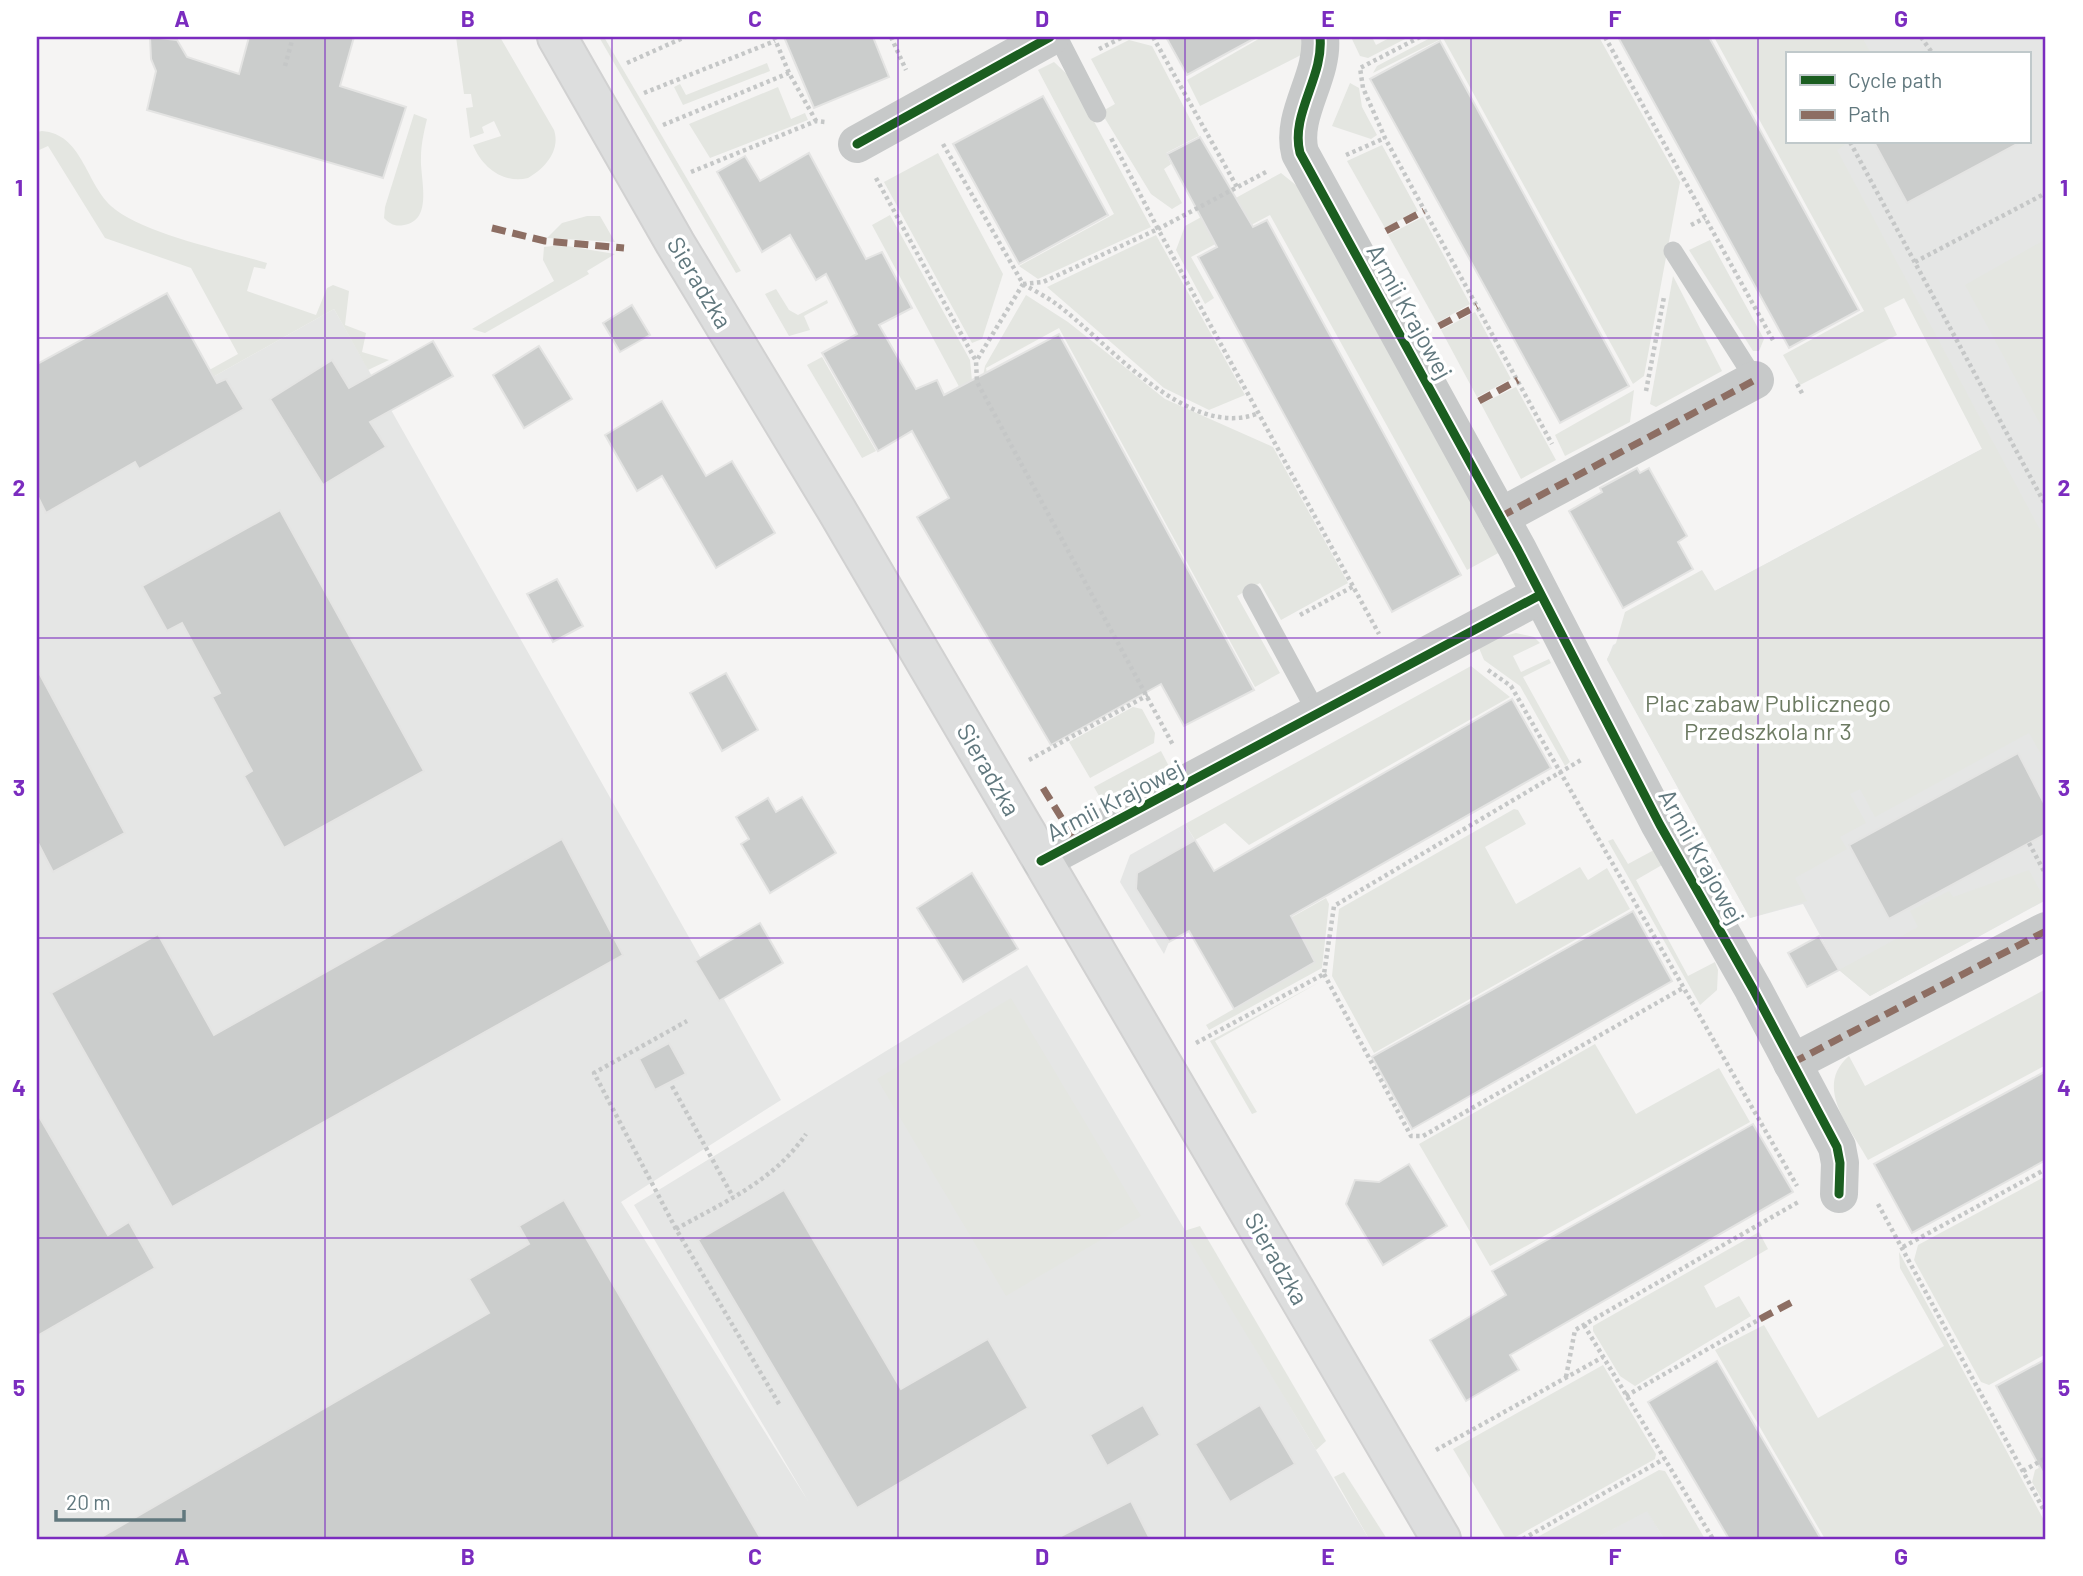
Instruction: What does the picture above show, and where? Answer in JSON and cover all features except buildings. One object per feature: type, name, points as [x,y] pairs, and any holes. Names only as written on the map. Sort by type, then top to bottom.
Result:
[{"type":"main road","name":"Sieradzka","points":[[557,37],[674,243],[830,500],[1441,1539]]},
{"type":"street","points":[[857,144],[924,110],[1050,37]]},
{"type":"street","name":"Armii Krajowej","points":[[1320,37],[1315,77],[1299,125],[1300,153],[1500,517],[1616,742],[1837,1147],[1828,1191]]},
{"type":"street","points":[[1500,517],[1773,376]]},
{"type":"street","name":"Armii Krajowej","points":[[1041,862],[1539,595]]},
{"type":"street","points":[[1792,1063],[2046,931]]},
{"type":"lane","points":[[1058,37],[1097,113]]},
{"type":"lane","points":[[1673,251],[1773,376]]},
{"type":"lane","points":[[1252,593],[1318,715]]},
{"type":"path","points":[[285,66],[293,37]]},
{"type":"path","points":[[627,63],[685,37]]},
{"type":"path","points":[[1153,37],[1237,187]]},
{"type":"path","points":[[1420,37],[1360,68],[1366,95],[1385,138],[1571,478]]},
{"type":"path","points":[[1605,37],[1778,349]]},
{"type":"path","points":[[1921,37],[1932,52]]},
{"type":"path","points":[[645,93],[774,39],[789,74],[816,121]]},
{"type":"path","points":[[663,125],[789,74]]},
{"type":"path","points":[[924,110],[1023,284],[1055,303],[1163,393],[1218,417],[1245,419],[1259,413]]},
{"type":"path","points":[[1097,113],[1398,672]]},
{"type":"path","points":[[691,172],[816,121],[846,125],[976,360],[977,382],[1148,695],[1192,783]]},
{"type":"path","points":[[1345,156],[1385,138]]},
{"type":"path","points":[[1851,144],[2046,506]]},
{"type":"path","points":[[1023,284],[1043,282],[1158,229],[1268,170]]},
{"type":"path","points":[[1915,262],[2046,193]]},
{"type":"path","points":[[1644,400],[1673,251],[1685,228],[1705,218]]},
{"type":"path","points":[[976,360],[1023,284]]},
{"type":"path","points":[[1773,376],[1803,395]]},
{"type":"path","points":[[1272,630],[1354,586]]},
{"type":"path","points":[[1463,637],[1478,663],[1511,686],[1683,988],[1828,1191]]},
{"type":"path","points":[[1028,761],[1148,695]]},
{"type":"path","points":[[1616,742],[1334,906],[1324,974],[1411,1136],[1423,1136],[1683,988]]},
{"type":"path","points":[[2029,843],[2046,875]]},
{"type":"path","points":[[1196,1043],[1324,974]]},
{"type":"path","points":[[687,1021],[594,1073],[676,1229],[779,1404]]},
{"type":"path","points":[[673,1086],[733,1197]]},
{"type":"path","points":[[676,1229],[770,1176],[806,1135]]},
{"type":"path","points":[[1902,1247],[2046,1169]]},
{"type":"path","points":[[1566,1377],[1575,1330],[1828,1191],[1862,1176],[2046,1514]]},
{"type":"path","points":[[1626,1396],[1760,1319]]},
{"type":"path","points":[[1584,1325],[1713,1539]]},
{"type":"path","points":[[1433,1452],[1603,1357]]},
{"type":"path","points":[[2023,1471],[2046,1458]]},
{"type":"path","points":[[1523,1539],[1664,1459]]},
{"type":"shaded area","points":[[1776,37],[2046,37],[2046,900],[1870,996],[1839,970],[1803,904],[1750,918],[1607,660],[1613,645],[1993,443],[1833,144],[2030,144],[2030,52],[1786,52]]},
{"type":"shaded area","points":[[334,309],[781,1100],[621,1202],[808,1501],[634,1205],[1027,965],[1369,1539],[37,1539],[37,476]]},
{"type":"shaded area","points":[[1185,824],[1234,905],[1169,942],[1164,954],[1120,882],[1130,855]]},
{"type":"shaded area","points":[[1647,1510],[1664,1539],[1595,1539]]},
{"type":"green space","points":[[456,37],[500,37],[554,130],[555,145],[550,158],[540,170],[528,178],[502,176],[488,167],[477,153],[473,145],[501,136],[494,121],[482,127],[484,133],[470,138],[466,108],[473,107],[471,94],[464,94]]},
{"type":"green space","points":[[599,37],[604,37],[741,271],[736,273]]},
{"type":"green space","points":[[1262,37],[1301,37],[1303,54],[1200,106],[1187,80]]},
{"type":"green space","points":[[1351,37],[1372,37],[1376,45],[1391,37],[1409,37],[1368,58],[1360,56]]},
{"type":"green space","points":[[1432,37],[1599,37],[1680,182],[1644,376],[1633,384],[1443,38],[1373,73],[1377,66]]},
{"type":"green space","name":"Plac zabaw Publicznego Przedszkola nr 3","points":[[1714,37],[1862,37],[1870,52],[1786,52],[1786,144],[1845,145],[1837,150],[2046,541],[2046,763],[2029,733],[1875,817],[1860,789],[1850,794],[1866,823],[1840,837],[1847,849],[1795,878],[1807,901],[1750,918],[1607,659],[1616,643],[1625,612],[1702,570],[1715,591],[1982,449],[1904,298],[1884,308],[1897,335],[1800,385],[1783,355],[1864,311]]},
{"type":"green space","points":[[1129,40],[1152,46],[1199,136],[1166,153],[1171,164],[1164,169],[1182,203],[1172,209],[1151,194],[1101,112],[1115,104],[1091,59]]},
{"type":"green space","points":[[1054,62],[1070,77],[1151,227],[1038,279],[1019,266],[1114,214],[1038,70]]},
{"type":"green space","points":[[767,63],[770,71],[683,105],[674,87],[680,84],[686,95]]},
{"type":"green space","points":[[1350,83],[1359,88],[1362,107],[1377,135],[1371,139],[1332,126]]},
{"type":"green space","points":[[778,87],[791,119],[805,113],[808,120],[710,158],[689,124]]},
{"type":"green space","points":[[414,114],[427,119],[421,153],[422,207],[413,222],[395,225],[384,218],[385,207]]},
{"type":"green space","points":[[42,131],[66,140],[75,149],[102,196],[124,216],[163,233],[267,263],[265,269],[254,267],[247,291],[316,315],[327,288],[333,285],[349,291],[345,325],[366,333],[362,352],[389,360],[368,370],[334,309],[37,476],[37,466],[238,354],[191,268],[105,238],[48,146],[37,151],[37,132]]},
{"type":"green space","points":[[1382,145],[1418,211],[1385,228],[1347,161]]},
{"type":"green space","points":[[938,153],[1003,274],[982,339],[972,343],[884,182]]},
{"type":"green space","points":[[1281,173],[1307,194],[1502,551],[1467,570],[1270,215],[1191,257],[1214,298],[1205,304],[1176,250],[1185,226]]},
{"type":"green space","points":[[890,215],[970,360],[972,381],[1031,520],[872,225]]},
{"type":"green space","points":[[587,216],[600,216],[615,242],[547,238],[562,223]]},
{"type":"green space","points":[[1423,217],[1470,304],[1437,323],[1388,235]]},
{"type":"green space","points":[[1156,235],[1245,395],[1209,410],[1164,388],[1047,287]]},
{"type":"green space","points":[[2046,239],[2046,435],[1965,285]]},
{"type":"green space","points":[[1710,240],[1764,339],[1759,351],[1753,351],[1689,250]]},
{"type":"green space","points":[[561,245],[615,254],[587,271],[589,274],[485,333],[472,329],[554,281],[543,260],[544,247]]},
{"type":"green space","points":[[1673,276],[1722,371],[1656,407],[1650,404]]},
{"type":"green space","points":[[776,289],[789,310],[798,315],[827,300],[828,303],[804,316],[810,330],[789,336],[765,294]]},
{"type":"green space","points":[[1026,295],[1068,322],[1165,399],[1273,447],[1348,583],[1281,620],[1260,583],[1237,596],[1280,673],[1255,687],[1059,328],[986,368],[987,373],[983,376],[985,366]]},
{"type":"green space","points":[[1475,312],[1511,379],[1477,397],[1441,330]]},
{"type":"green space","points":[[822,357],[876,451],[862,458],[807,365]]},
{"type":"green space","points":[[1516,387],[1556,460],[1521,479],[1481,404]]},
{"type":"green space","points":[[1634,390],[1630,422],[1565,456],[1555,435]]},
{"type":"green space","points":[[1516,633],[1534,637],[1540,643],[1513,656],[1521,672],[1549,659],[1551,663],[1523,677],[1570,762],[1565,766],[1520,686],[1484,660],[1479,648],[1500,637]]},
{"type":"green space","points":[[1471,666],[1510,697],[1249,845],[1225,823],[1195,840],[1185,824]]},
{"type":"green space","points":[[1133,707],[1142,709],[1155,733],[1154,743],[1090,778],[1069,742]]},
{"type":"green space","points":[[1161,751],[1174,776],[1103,803],[1094,787]]},
{"type":"green space","points":[[1514,809],[1518,810],[1526,824],[1485,847],[1516,904],[1580,867],[1588,880],[1607,868],[1630,909],[1374,1053],[1332,976],[1339,909]]},
{"type":"green space","points":[[1613,839],[1628,864],[1654,850],[1662,865],[1636,880],[1688,976],[1715,962],[1718,970],[1717,990],[1700,1005],[1608,841]]},
{"type":"green space","points":[[2029,870],[2045,900],[1870,996],[1839,970],[1918,927],[1910,911],[1949,891],[1953,897]]},
{"type":"green space","points":[[1326,898],[1329,904],[1322,968],[1209,1030],[1206,1025],[1315,962],[1292,917]]},
{"type":"green space","points":[[1320,982],[1215,1041],[1257,1112],[1252,1114],[1210,1041]]},
{"type":"green space","points":[[2046,989],[2046,1065],[1868,1160],[1845,1121],[1834,1094],[1834,1081],[1839,1068],[1849,1056],[1865,1086]]},
{"type":"green space","points":[[1011,998],[1141,1216],[1006,1296],[877,1079]]},
{"type":"green space","points":[[1595,1044],[1636,1114],[1719,1068],[1750,1122],[1490,1266],[1419,1144]]},
{"type":"green space","points":[[2046,1176],[2046,1354],[1989,1385],[1981,1382],[1914,1260],[1918,1245]]},
{"type":"green space","points":[[1200,1226],[1326,1441],[1316,1450],[1184,1231]]},
{"type":"green space","points":[[1759,1232],[1768,1249],[1704,1286],[1716,1308],[1739,1296],[1751,1316],[1635,1386],[1620,1376],[1593,1331],[1593,1326]]},
{"type":"green space","points":[[1899,1252],[2046,1524],[2046,1539],[1825,1539],[1715,1350],[1764,1325],[1818,1418],[1944,1346],[1900,1268]]},
{"type":"green space","points":[[1603,1365],[1656,1454],[1655,1459],[1512,1539],[1506,1539],[1453,1449]]},
{"type":"green space","points":[[2046,1464],[2046,1507],[2032,1482],[2035,1470]]},
{"type":"green space","points":[[1659,1470],[1665,1471],[1705,1539],[1664,1539],[1647,1511],[1595,1539],[1534,1539]]},
{"type":"green space","points":[[1344,1472],[1387,1539],[1369,1539],[1334,1477]]},
{"type":"marked path","points":[[1386,231],[1424,211]]},
{"type":"marked path","points":[[492,228],[545,241],[624,248]]},
{"type":"marked path","points":[[1439,326],[1477,306]]},
{"type":"marked path","points":[[1479,401],[1518,380]]},
{"type":"marked path","points":[[1500,517],[1755,380]]},
{"type":"marked path","points":[[1043,788],[1077,843]]},
{"type":"marked path","points":[[1792,1063],[2046,931]]},
{"type":"marked path","points":[[1760,1319],[1796,1300]]},
{"type":"cycle path","points":[[857,144],[1050,37]]},
{"type":"cycle path","points":[[1320,37],[1317,67],[1299,124],[1300,153],[1518,550],[1660,825],[1753,989],[1837,1147],[1840,1163],[1839,1194]]},
{"type":"cycle path","points":[[1041,861],[1540,595]]}]
